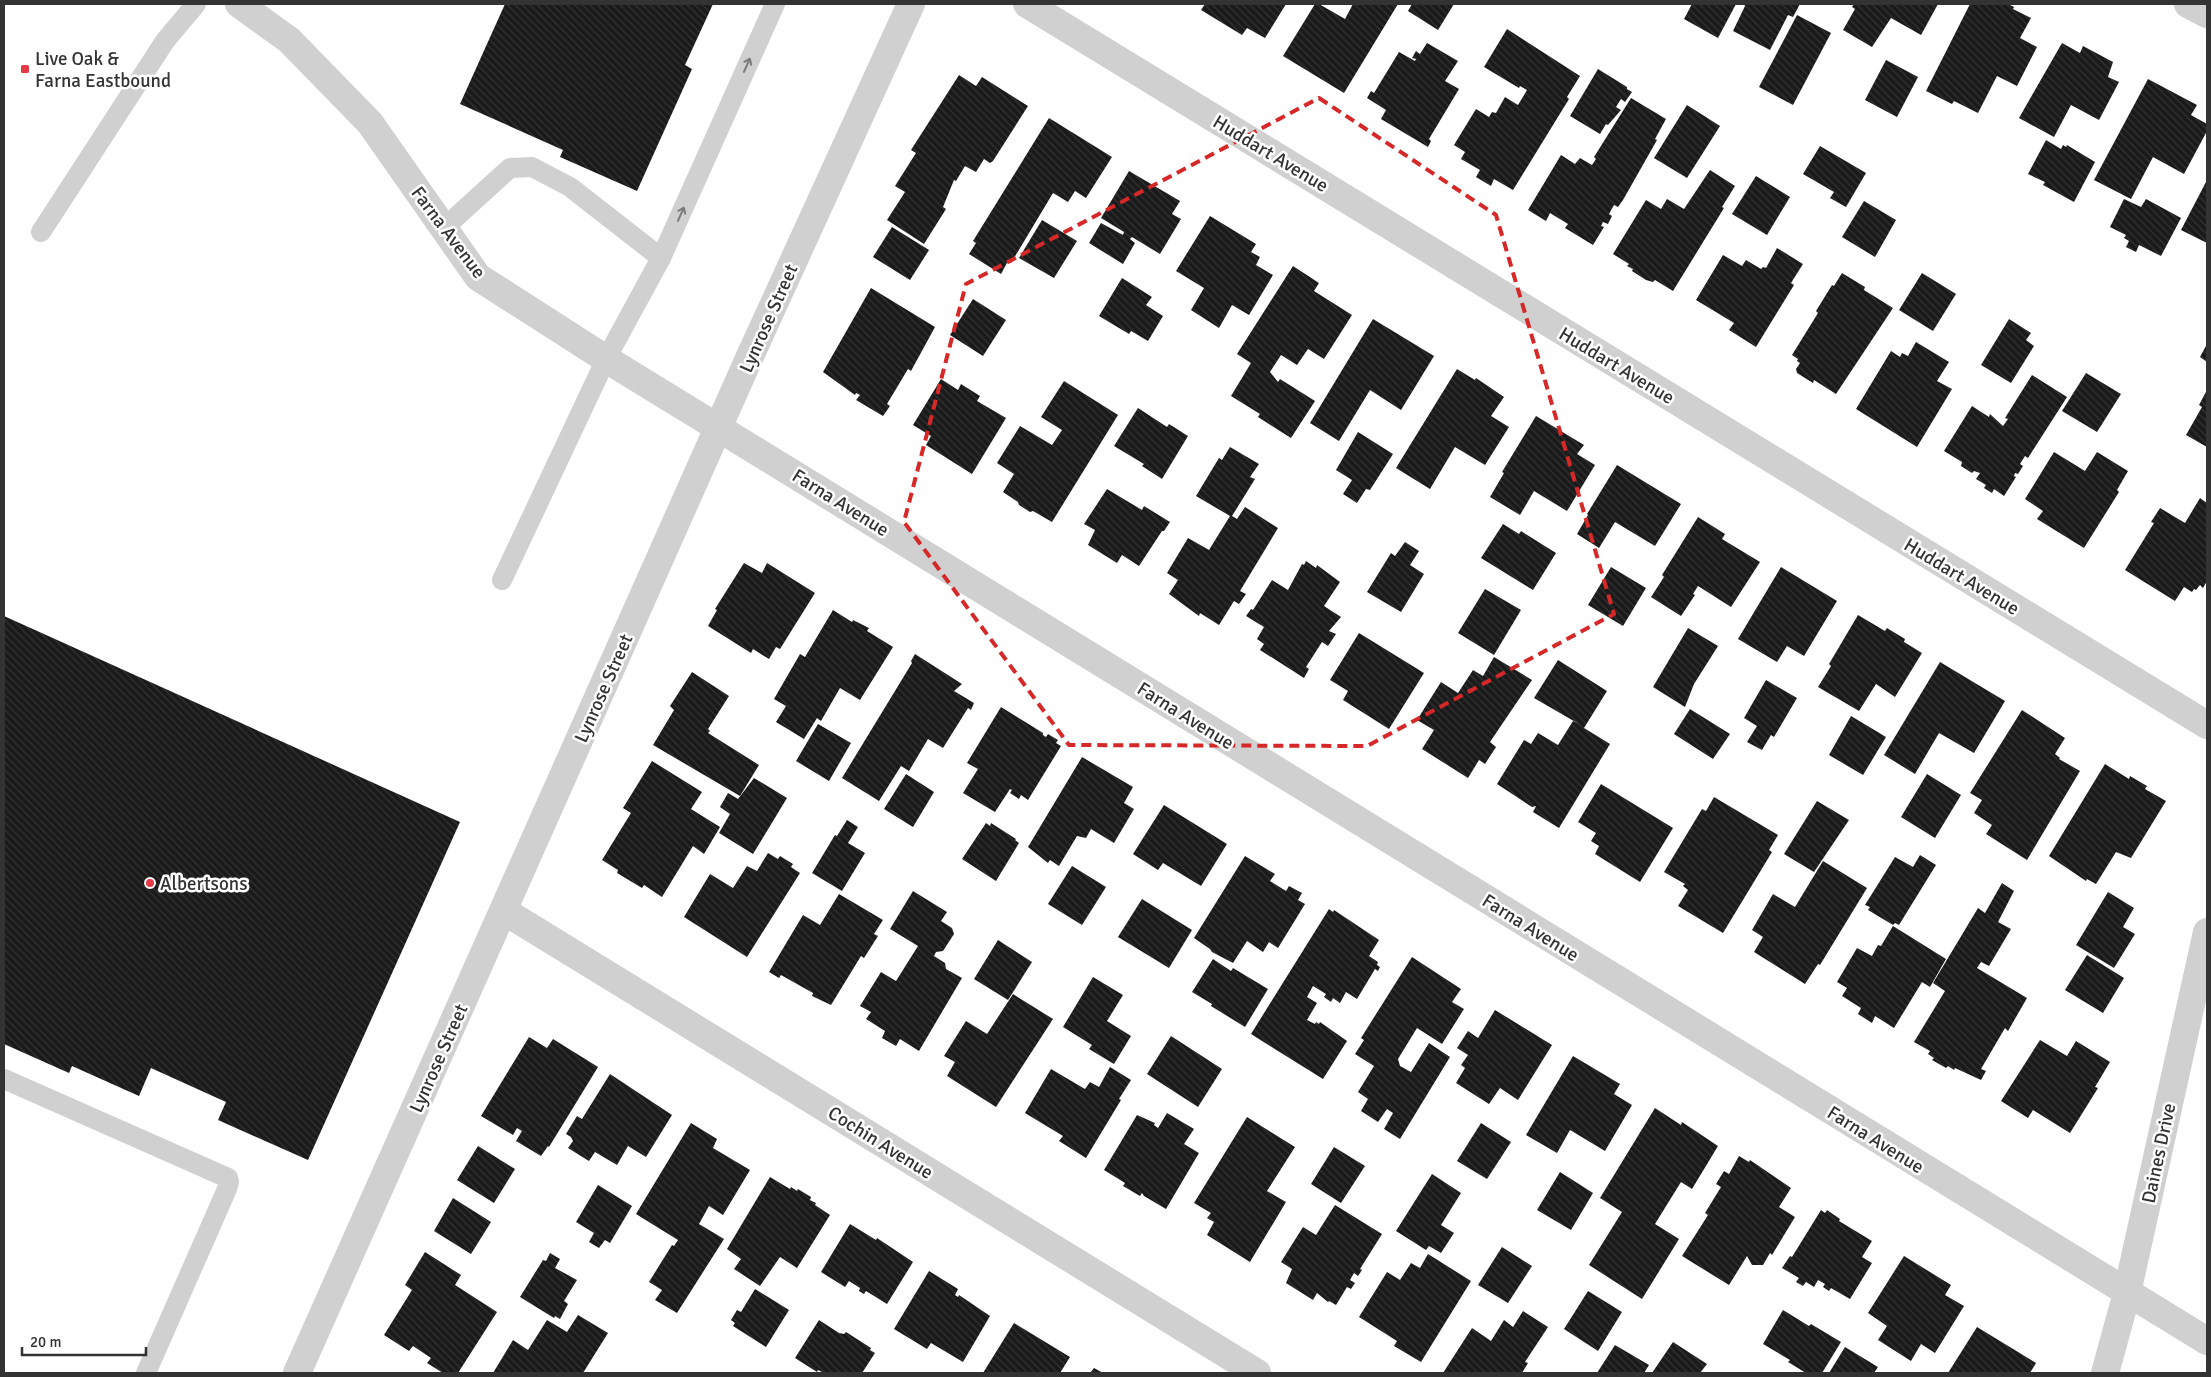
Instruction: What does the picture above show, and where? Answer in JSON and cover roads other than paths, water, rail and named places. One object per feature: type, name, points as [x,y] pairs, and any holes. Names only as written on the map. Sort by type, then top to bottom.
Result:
[{"type":"street","name":"Farna Avenue","points":[[239,4],[289,40],[370,123],[478,276],[606,359],[2207,1341]]},
{"type":"street","name":"Lynrose Street","points":[[297,1373],[719,427],[911,4]]},
{"type":"street","name":"Huddart Avenue","points":[[1027,4],[2207,725]]},
{"type":"street","points":[[2188,4],[2207,14]]},
{"type":"street","name":"Cochin Avenue","points":[[504,911],[1257,1373]]},
{"type":"street","name":"Daines Drive","points":[[2105,1373],[2127,1293],[2207,932]]},
{"type":"lane","points":[[42,232],[165,41],[196,4]]},
{"type":"lane","points":[[502,580],[606,359],[661,258],[775,4]]},
{"type":"lane","points":[[444,228],[510,168],[532,167],[570,187],[661,258]]},
{"type":"lane","points":[[4,1079],[228,1178],[227,1189],[146,1373]]},
{"type":"place","name":"Live Oak & Farna Eastbound","points":[[25,69]]},
{"type":"place","name":"Albertsons","points":[[150,883]]}]
